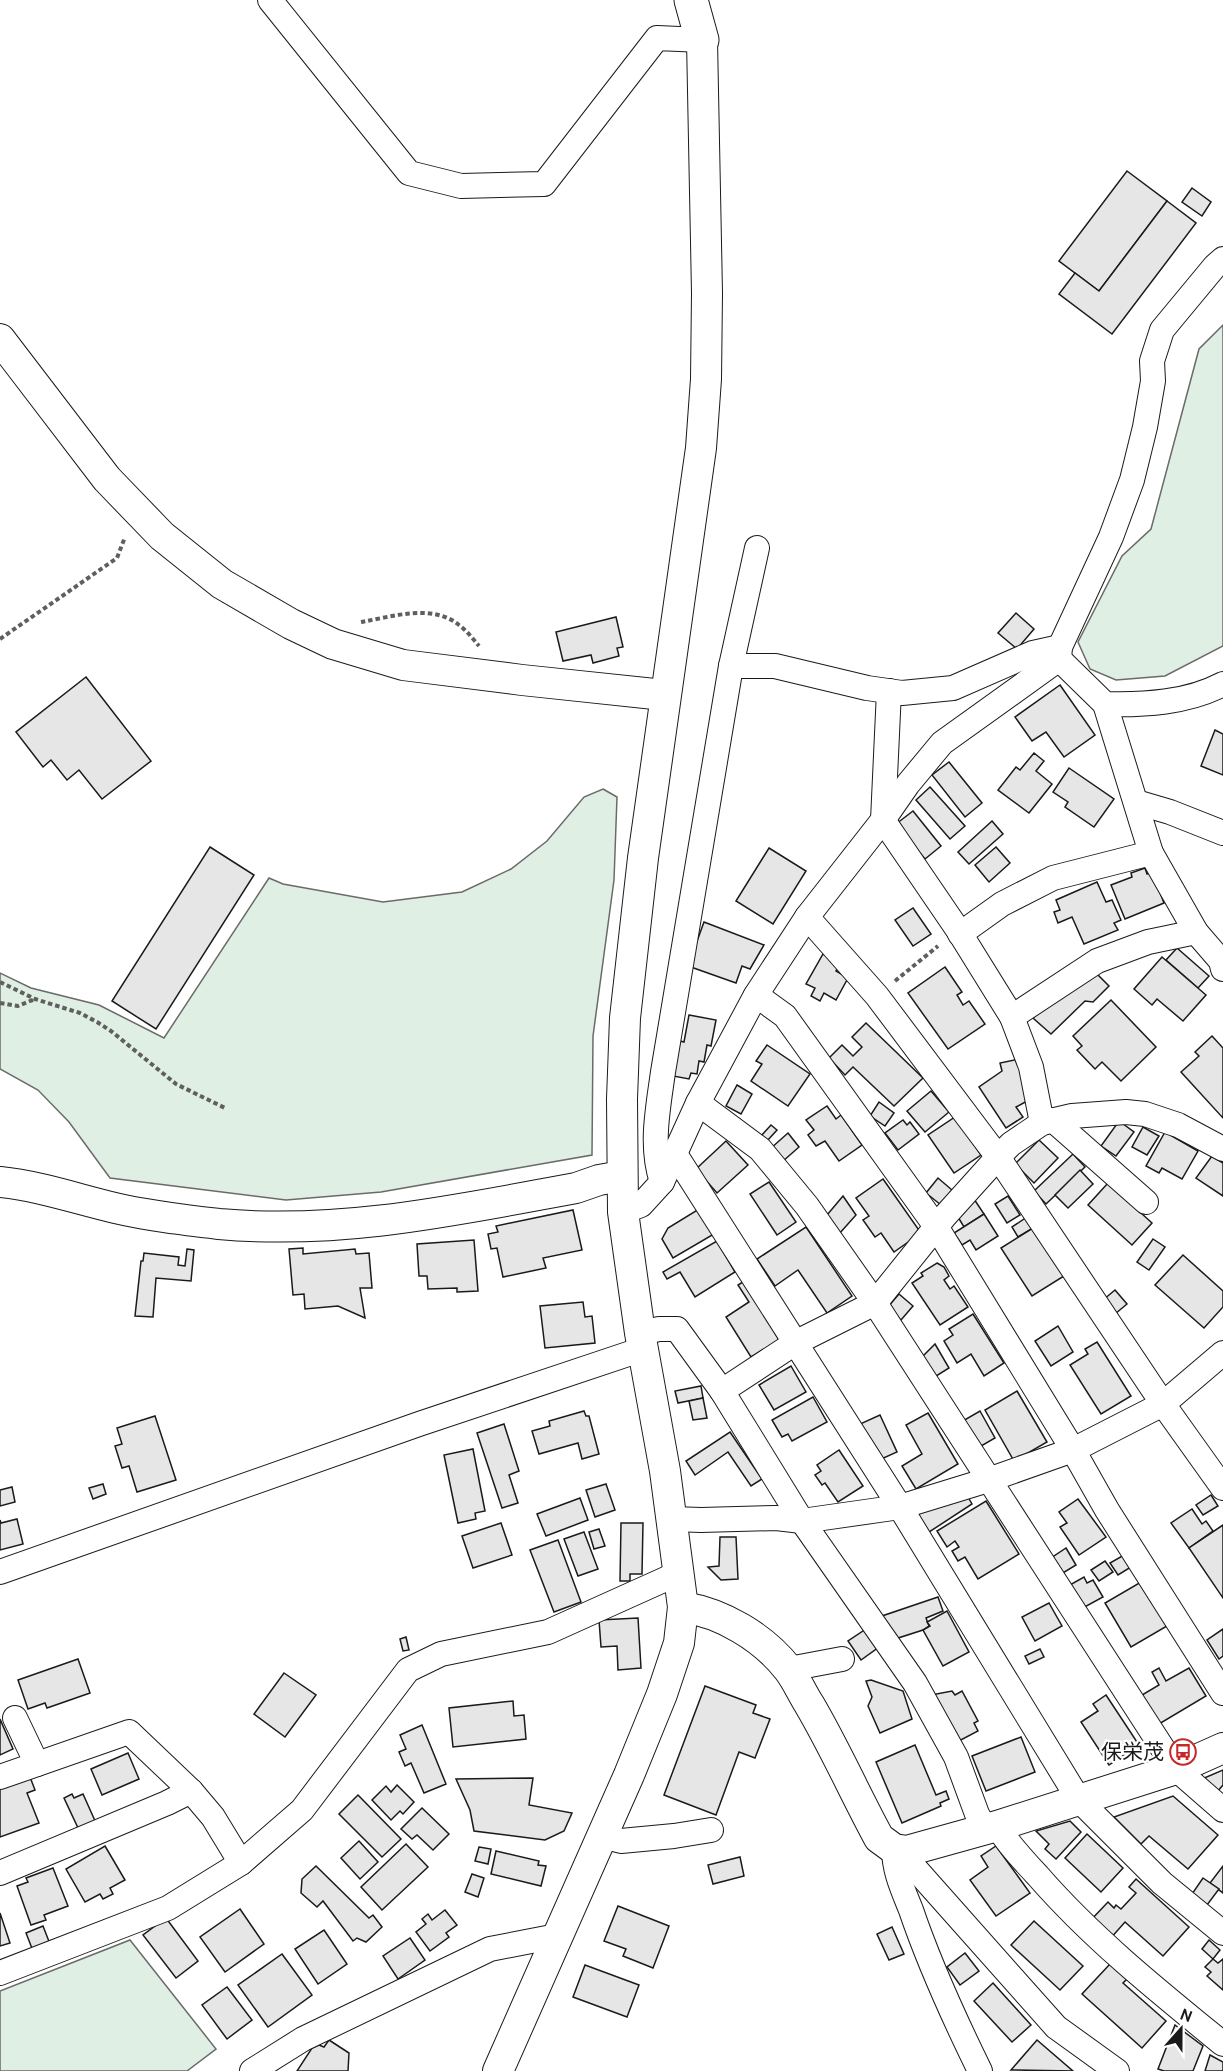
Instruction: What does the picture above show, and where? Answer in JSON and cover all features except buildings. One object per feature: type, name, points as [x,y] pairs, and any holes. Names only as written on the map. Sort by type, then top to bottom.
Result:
[{"type":"main road","points":[[691,0],[702,40]]},
{"type":"main road","points":[[702,40],[704,0]]},
{"type":"street","points":[[270,0],[408,173],[461,186],[544,184],[657,38],[702,40],[707,293],[706,379],[692,521],[664,695],[625,1018],[622,1099],[623,1212],[641,1341],[672,1519],[683,1607],[679,1643],[663,1694],[498,2071]]},
{"type":"street","points":[[623,1212],[641,1206],[662,1182],[698,1103],[756,995],[807,917],[908,784],[942,743],[1060,653],[1111,537],[1132,480],[1153,381],[1152,362],[1162,330],[1223,259]]},
{"type":"street","points":[[0,339],[106,479],[162,536],[222,584],[291,624],[333,644],[403,665],[664,695]]},
{"type":"street","points":[[662,1182],[657,1167],[654,1136],[663,1072],[731,666],[757,548]]},
{"type":"street","points":[[731,666],[775,666],[902,693],[953,688],[1033,653],[1060,653],[1105,704],[1151,853],[1196,932],[1222,964]]},
{"type":"street","points":[[1105,704],[1148,705],[1209,692],[1223,684]]},
{"type":"street","points":[[889,692],[882,820],[959,932],[1012,1017],[1031,1067],[1047,1121],[1146,1202]]},
{"type":"street","points":[[1136,802],[1223,832]]},
{"type":"street","points":[[959,932],[1002,904],[1053,878],[1151,853]]},
{"type":"street","points":[[807,917],[877,996],[998,1157],[1163,1404],[1222,1484]]},
{"type":"street","points":[[1012,1017],[1096,961],[1148,942],[1196,932]]},
{"type":"street","points":[[756,995],[785,1016],[937,1228],[1107,1509],[1223,1693]]},
{"type":"street","points":[[698,1103],[760,1149],[807,1206],[875,1303],[1176,1769],[1223,1810]]},
{"type":"street","points":[[722,1391],[795,1343],[875,1303],[937,1228],[944,1216],[998,1157],[1011,1144],[1047,1121],[1072,1116],[1126,1112],[1145,1114],[1178,1125],[1223,1149]]},
{"type":"street","points":[[675,1154],[900,1507],[1079,1800],[1162,1883],[1223,1933]]},
{"type":"street","points":[[0,1182],[18,1184],[117,1209],[167,1218],[260,1226],[344,1225],[386,1221],[564,1190],[622,1176]]},
{"type":"street","points":[[0,1572],[419,1424],[641,1341],[659,1329],[677,1329],[722,1391],[802,1521],[915,1683],[956,1756],[977,1814],[1005,1839],[1062,1904],[1151,1986],[1223,2044]]},
{"type":"street","points":[[672,1519],[776,1518],[802,1521],[900,1507],[988,1480],[1073,1450],[1163,1404],[1223,1353]]},
{"type":"street","points":[[0,1973],[168,1908],[241,1863],[302,1810],[408,1670],[441,1654],[548,1632],[679,1573]]},
{"type":"street","points":[[683,1607],[703,1610],[744,1631],[768,1648],[789,1669],[828,1737],[879,1839],[901,1850],[1056,2027],[1117,2071]]},
{"type":"street","points":[[789,1669],[842,1659]]},
{"type":"street","points":[[15,1718],[37,1764]]},
{"type":"street","points":[[0,1777],[129,1732],[191,1791],[213,1817],[241,1863]]},
{"type":"street","points":[[980,2071],[922,1944],[894,1864],[901,1850],[991,1828],[1176,1769],[1223,1748]]},
{"type":"street","points":[[0,1873],[191,1791]]},
{"type":"street","points":[[602,1836],[621,1841],[711,1830]]},
{"type":"street","points":[[252,2071],[303,2039],[490,1949],[557,1936]]},
{"type":"path","points":[[0,639],[117,558],[125,537],[139,513]]},
{"type":"path","points":[[333,644],[341,629],[352,624],[414,613],[428,613],[458,624],[491,659],[497,677]]},
{"type":"path","points":[[877,996],[959,932]]},
{"type":"path","points":[[0,982],[35,999],[97,1022],[176,1083],[225,1108]]},
{"type":"path","points":[[0,1003],[18,1006],[35,999]]},
{"type":"green space","points":[[1223,325],[1223,646],[1165,676],[1116,680],[1090,669],[1078,642],[1122,556],[1151,529],[1199,349]]},
{"type":"green space","points":[[603,789],[617,797],[614,880],[593,1036],[592,1155],[381,1192],[286,1200],[110,1178],[69,1122],[38,1090],[0,1069],[0,973],[31,988],[99,1005],[164,1038],[269,878],[283,884],[383,902],[462,892],[511,869],[547,841],[584,797]]},
{"type":"green space","points":[[130,1940],[216,2049],[187,2071],[0,2071],[0,1991]]},
{"type":"place","name":"保栄茂","points":[[1183,1752]]}]
